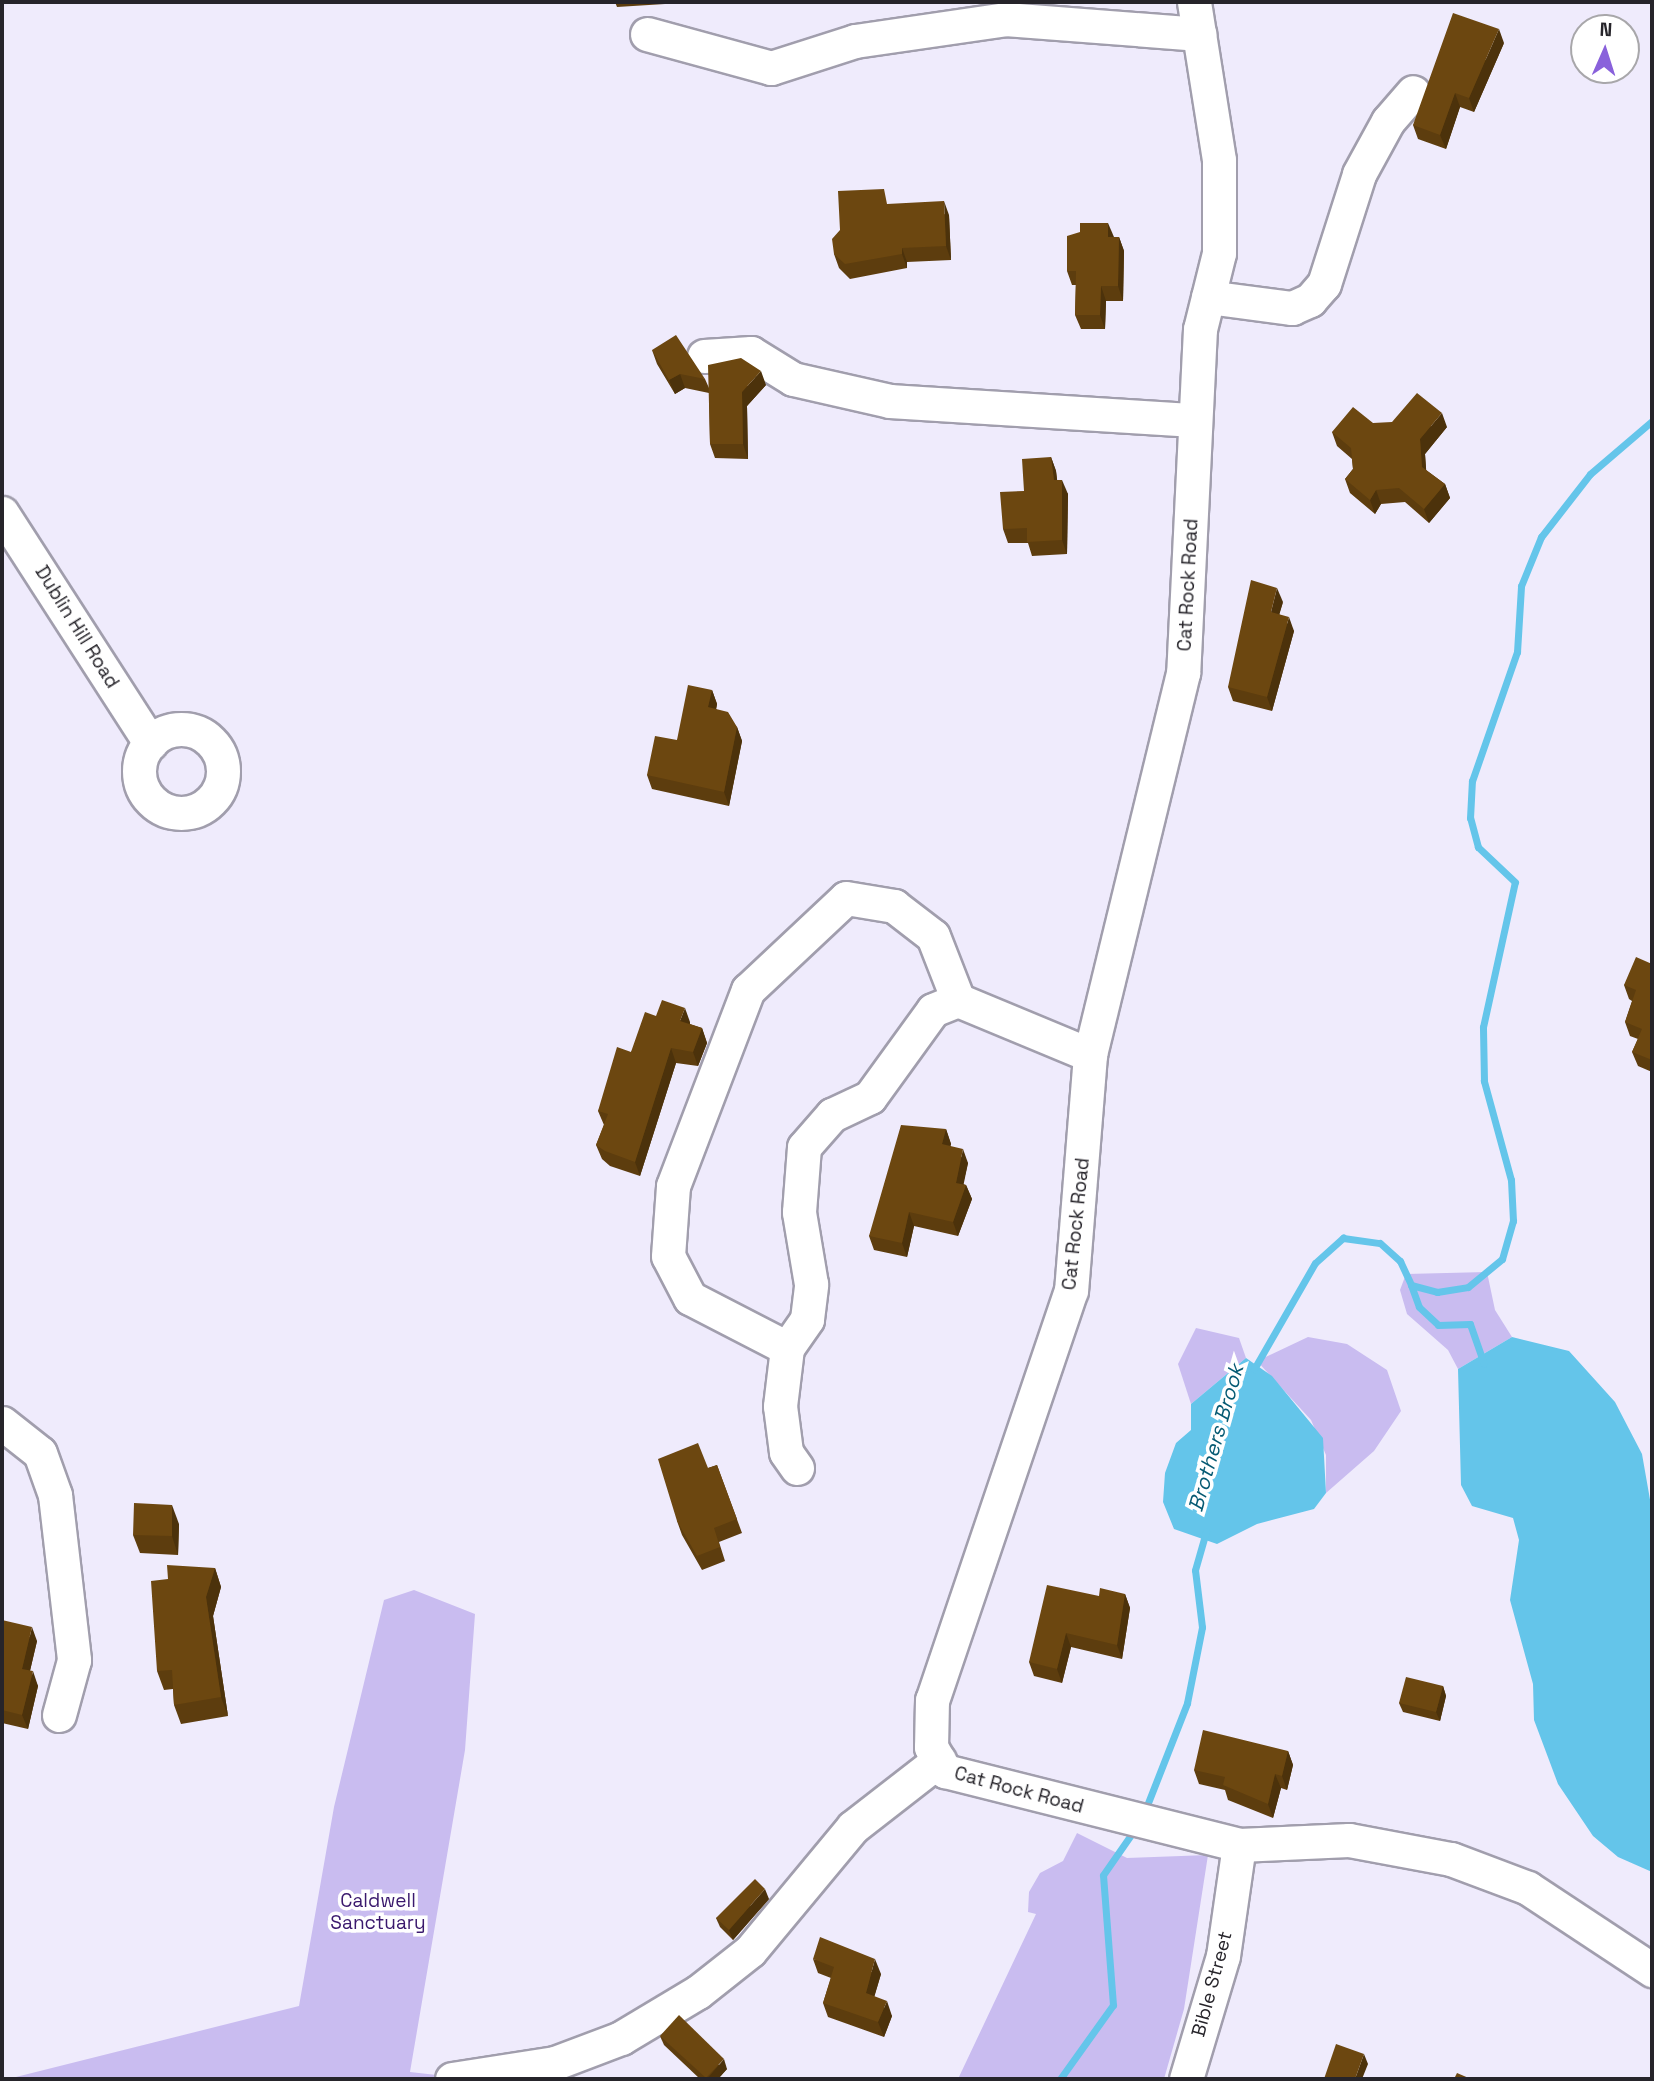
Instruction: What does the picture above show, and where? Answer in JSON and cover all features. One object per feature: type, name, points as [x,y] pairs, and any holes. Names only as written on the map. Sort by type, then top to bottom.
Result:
[{"type":"street","name":"Cat Rock Road","points":[[1194,2],[1219,160],[1219,253],[1208,298],[1193,420],[1183,673],[1090,1055],[1071,1290],[932,1700],[929,1726],[945,1771],[1125,1818],[1239,1845],[1349,1840],[1451,1860],[1528,1888],[1652,1970]]},
{"type":"street","points":[[647,34],[771,68],[855,41],[1005,19],[1199,34]]},
{"type":"street","points":[[1208,298],[1292,308],[1310,300],[1324,284],[1359,174],[1388,121],[1413,92]]},
{"type":"street","points":[[704,356],[751,353],[793,379],[890,401],[1193,420]]},
{"type":"street","name":"Dublin Hill Road","points":[[2,513],[150,743]]},
{"type":"street","points":[[787,1348],[690,1298],[668,1256],[673,1186],[748,990],[846,898],[894,906],[916,918],[933,936],[958,1000]]},
{"type":"street","points":[[797,1468],[786,1452],[780,1406],[787,1348],[807,1319],[811,1284],[799,1212],[804,1147],[832,1115],[870,1097],[933,1010],[958,1000],[1090,1055]]},
{"type":"street","points":[[2,1423],[40,1453],[55,1495],[74,1660],[59,1715]]},
{"type":"street","points":[[452,2079],[555,2063],[621,2038],[698,1992],[750,1951],[853,1827],[939,1760]]},
{"type":"street","name":"Bible Street","points":[[1186,2079],[1223,1956],[1239,1845]]},
{"type":"green space","points":[[1487,1272],[1495,1310],[1512,1337],[1458,1369],[1448,1350],[1407,1314],[1400,1290],[1406,1274]]},
{"type":"green space","points":[[1196,1328],[1239,1338],[1246,1358],[1191,1404],[1178,1364]]},
{"type":"green space","points":[[1308,1337],[1347,1344],[1387,1370],[1401,1411],[1374,1451],[1326,1493],[1326,1455],[1311,1420],[1257,1361]]},
{"type":"green space","name":"Caldwell Sanctuary","points":[[414,1590],[475,1614],[465,1750],[410,2072],[472,2079],[8,2079],[299,2006],[334,1807],[384,1600]]},
{"type":"green space","points":[[1077,1833],[1127,1858],[1208,1855],[1184,2009],[1164,2079],[958,2079],[1036,1914],[1028,1912],[1029,1892],[1040,1873],[1063,1861]]},
{"type":"water","points":[[1512,1337],[1569,1351],[1615,1402],[1642,1454],[1652,1511],[1652,1872],[1618,1857],[1593,1836],[1558,1784],[1534,1720],[1533,1684],[1510,1600],[1519,1540],[1513,1518],[1472,1506],[1461,1485],[1458,1369]]},
{"type":"water","points":[[1246,1358],[1272,1376],[1323,1438],[1326,1493],[1314,1509],[1257,1524],[1217,1544],[1174,1529],[1163,1502],[1165,1473],[1176,1443],[1191,1430],[1191,1404]]},
{"type":"building","points":[[1453,13],[1499,29],[1469,98],[1455,93],[1440,135],[1413,125]]},
{"type":"building","points":[[884,189],[887,204],[944,201],[946,246],[902,248],[902,254],[845,264],[834,254],[832,239],[840,230],[838,191]]},
{"type":"building","points":[[1080,223],[1108,223],[1108,237],[1119,237],[1118,286],[1101,286],[1100,315],[1075,315],[1076,271],[1067,271],[1067,236],[1080,232]]},
{"type":"building","points":[[676,335],[705,379],[680,374],[669,380],[652,350]]},
{"type":"building","points":[[741,358],[761,371],[742,392],[743,444],[710,444],[708,365]]},
{"type":"building","points":[[1417,393],[1442,413],[1420,439],[1422,467],[1445,484],[1424,509],[1399,488],[1376,490],[1370,500],[1345,479],[1353,469],[1351,448],[1332,432],[1353,407],[1373,423],[1392,422]]},
{"type":"building","points":[[1051,457],[1054,480],[1062,480],[1062,540],[1027,542],[1027,528],[1003,529],[1000,492],[1024,491],[1022,459]]},
{"type":"building","points":[[1251,580],[1277,588],[1271,612],[1289,617],[1267,697],[1228,687]]},
{"type":"building","points":[[688,685],[712,690],[708,707],[728,712],[737,727],[724,792],[647,775],[655,736],[677,740]]},
{"type":"building","points":[[1636,957],[1652,964],[1652,1060],[1632,1052],[1642,1029],[1625,1022],[1636,990],[1624,985]]},
{"type":"building","points":[[662,1000],[685,1008],[680,1021],[702,1028],[693,1052],[671,1048],[635,1162],[596,1145],[608,1114],[598,1111],[617,1047],[631,1052],[645,1012],[656,1016]]},
{"type":"building","points":[[901,1125],[946,1129],[942,1144],[963,1149],[956,1183],[966,1185],[953,1222],[909,1212],[902,1243],[869,1236]]},
{"type":"building","points":[[698,1443],[708,1468],[717,1465],[737,1519],[714,1528],[720,1547],[697,1556],[677,1521],[658,1459]]},
{"type":"building","points":[[134,1503],[172,1505],[172,1536],[133,1535]]},
{"type":"building","points":[[167,1565],[215,1568],[206,1597],[221,1697],[174,1705],[172,1670],[157,1671],[151,1581],[168,1579]]},
{"type":"building","points":[[1047,1585],[1099,1596],[1100,1588],[1125,1594],[1117,1645],[1066,1633],[1057,1669],[1029,1662]]},
{"type":"building","points":[[2,1620],[32,1627],[22,1669],[33,1671],[22,1715],[2,1710]]},
{"type":"building","points":[[1406,1677],[1443,1686],[1436,1712],[1399,1703]]},
{"type":"building","points":[[1203,1730],[1288,1751],[1282,1776],[1275,1774],[1268,1804],[1223,1785],[1225,1777],[1194,1770]]},
{"type":"building","points":[[755,1879],[765,1889],[729,1930],[716,1918]]},
{"type":"building","points":[[820,1937],[875,1959],[866,1993],[887,2001],[878,2022],[823,2003],[834,1967],[813,1959]]},
{"type":"building","points":[[679,2015],[724,2059],[706,2078],[660,2036]]},
{"type":"building","points":[[1336,2044],[1364,2054],[1355,2079],[1324,2079]]},
{"type":"building","points":[[1457,2073],[1471,2079],[1454,2079]]},
{"type":"waterway","name":"Brothers Brook","points":[[1254,1369],[1315,1263],[1343,1238],[1380,1243],[1400,1261],[1411,1285],[1437,1292],[1468,1287],[1502,1259],[1513,1221],[1511,1180],[1484,1081],[1483,1027],[1515,882],[1478,847],[1470,818],[1472,781],[1517,652],[1521,586],[1541,537],[1590,474],[1652,421]]},
{"type":"waterway","points":[[1411,1285],[1419,1307],[1438,1325],[1470,1324],[1484,1364]]},
{"type":"waterway","name":"Brothers Brook","points":[[1144,1813],[1187,1703],[1202,1627],[1195,1570],[1206,1532]]},
{"type":"waterway","name":"Brothers Brook","points":[[1060,2079],[1113,2005],[1103,1875],[1135,1829]]}]
